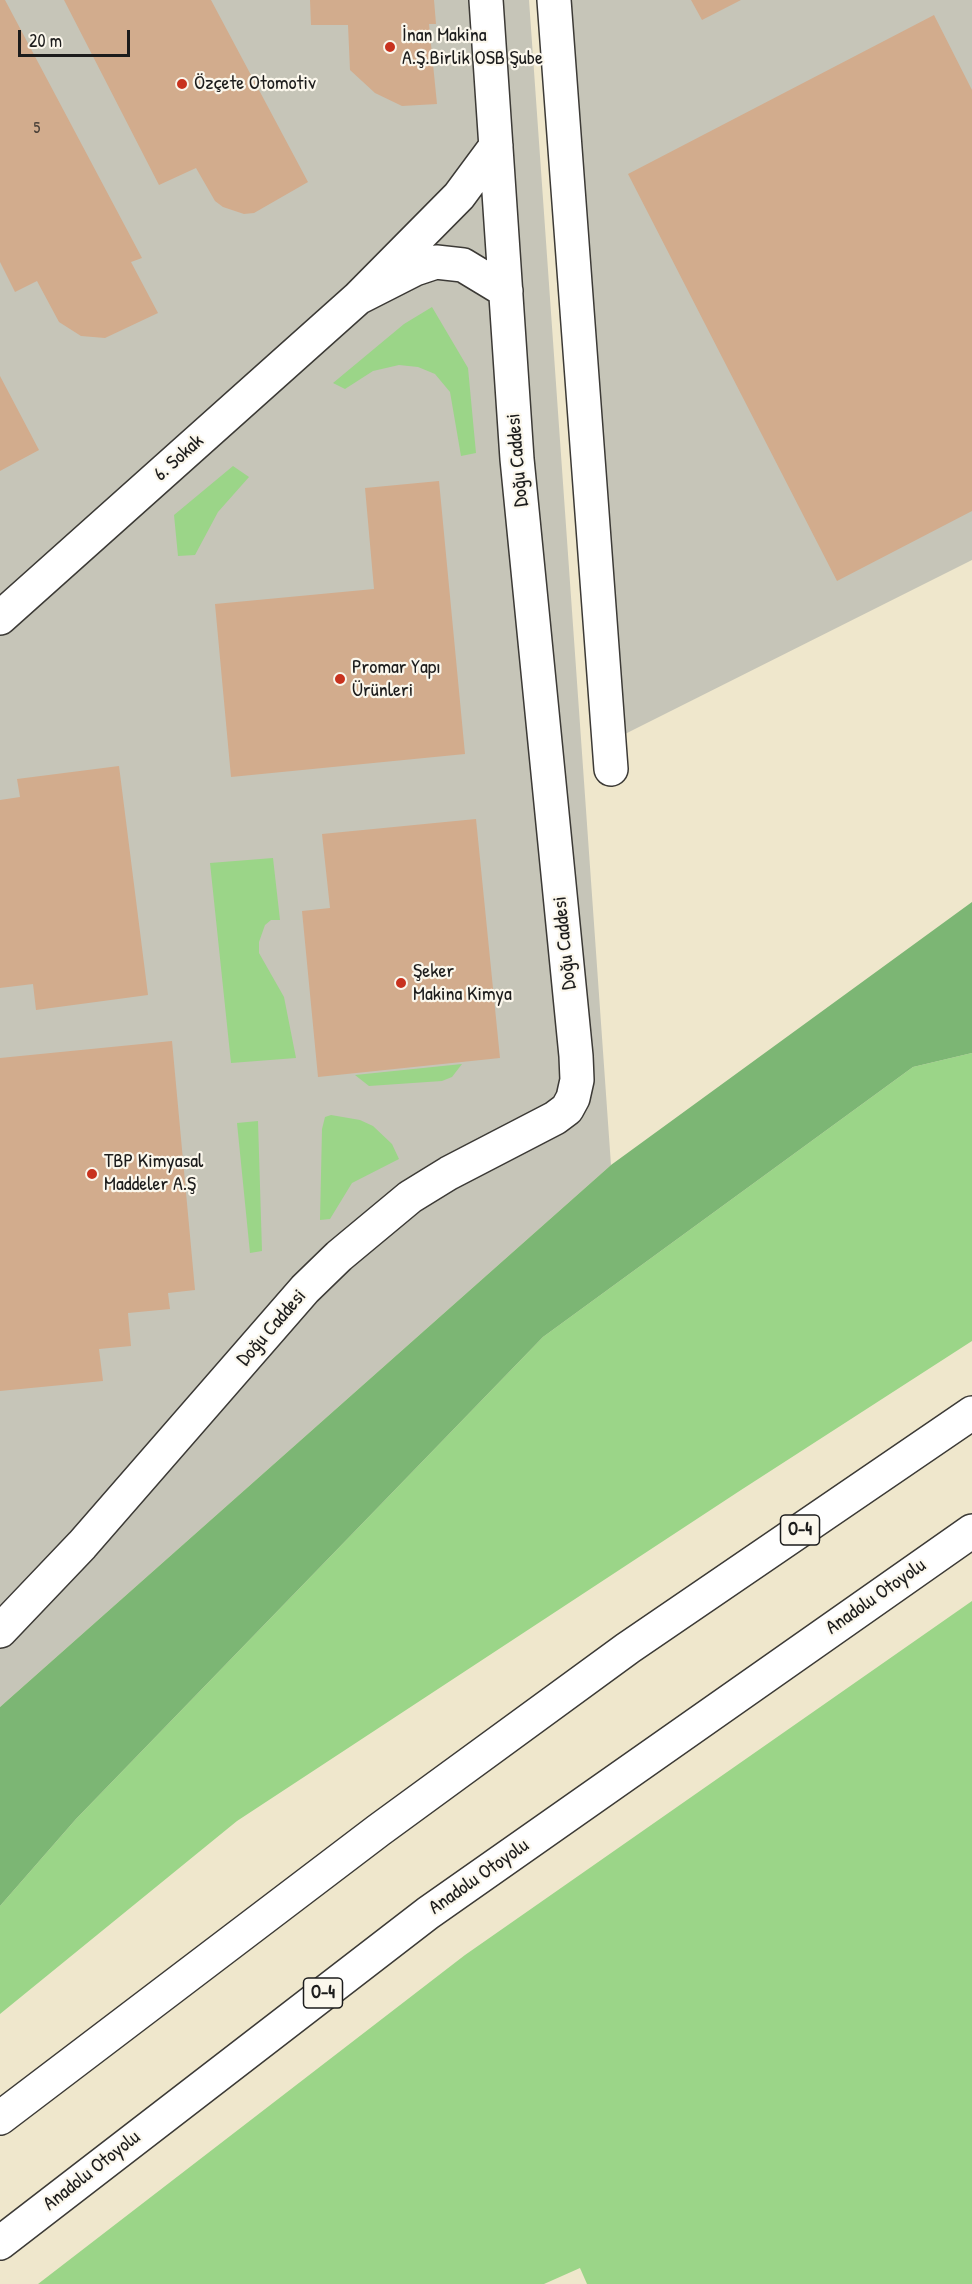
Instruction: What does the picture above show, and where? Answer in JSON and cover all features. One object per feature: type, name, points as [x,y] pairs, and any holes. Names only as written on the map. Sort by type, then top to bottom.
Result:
[{"type":"main road","name":"Doğu Caddesi","points":[[0,1631],[82,1545],[305,1289],[339,1256],[410,1197],[449,1173],[555,1118],[567,1109],[573,1098],[577,1080],[576,1056],[517,459],[486,0]]},
{"type":"main road","points":[[554,0],[611,769]]},
{"type":"main road","name":"6. Sokak","points":[[0,618],[358,298],[459,196],[496,146]]},
{"type":"main road","name":"6. Sokak","points":[[358,298],[415,269],[436,262],[463,266],[506,291]]},
{"type":"main road","name":"O-4","points":[[0,2118],[379,1830],[628,1648],[972,1413]]},
{"type":"main road","name":"Anadolu Otoyolu","points":[[0,2243],[428,1912],[972,1531]]},
{"type":"shaded area","points":[[0,0],[529,0],[611,1165],[0,1707]]},
{"type":"shaded area","points":[[565,0],[972,0],[972,560],[623,735]]},
{"type":"green space","points":[[432,307],[468,368],[476,453],[461,456],[450,392],[435,374],[418,367],[399,365],[373,371],[345,389],[333,383],[404,324]]},
{"type":"green space","points":[[233,466],[249,477],[218,512],[195,555],[178,556],[174,515]]},
{"type":"green space","points":[[273,858],[280,920],[271,920],[265,925],[259,942],[259,953],[284,997],[296,1058],[231,1063],[210,863]]},
{"type":"green space","points":[[972,902],[972,1053],[913,1067],[543,1337],[76,1819],[0,1906],[0,1707],[611,1165]]},
{"type":"green space","points":[[972,1053],[972,1341],[237,1821],[0,2014],[0,1906],[76,1819],[543,1337],[913,1067]]},
{"type":"green space","points":[[462,1064],[452,1077],[442,1081],[369,1086],[355,1075]]},
{"type":"green space","points":[[331,1115],[360,1120],[373,1126],[392,1144],[399,1159],[352,1183],[330,1219],[320,1220],[322,1129],[325,1117]]},
{"type":"green space","points":[[258,1121],[262,1251],[250,1253],[237,1123]]},
{"type":"green space","points":[[972,1601],[972,2284],[587,2284],[580,2268],[544,2284],[38,2284],[465,1955]]},
{"type":"building","points":[[0,0],[5,0],[142,258],[131,262],[158,313],[105,338],[81,336],[59,322],[37,281],[15,292],[0,262]]},
{"type":"building","name":"Özçete Otomotiv","points":[[64,0],[211,0],[308,182],[254,213],[244,214],[223,207],[215,201],[196,168],[159,185]]},
{"type":"building","name":"İnan Makina A.Ş.Birlik OSB Şube","points":[[310,0],[434,0],[436,24],[429,24],[437,104],[402,106],[375,93],[350,70],[348,25],[311,25]]},
{"type":"building","points":[[691,0],[741,0],[702,20]]},
{"type":"building","points":[[934,15],[972,90],[972,511],[837,581],[628,174]]},
{"type":"building","points":[[0,376],[39,450],[0,471]]},
{"type":"building","name":"Promar Yapı Ürünleri","points":[[439,481],[465,754],[231,777],[215,604],[374,589],[365,488]]},
{"type":"building","points":[[119,766],[148,995],[36,1010],[33,984],[0,988],[0,800],[20,797],[17,779]]},
{"type":"building","name":"Şeker Makina Kimya","points":[[476,819],[500,1058],[318,1077],[302,911],[330,908],[322,834]]},
{"type":"building","name":"TBP Kimyasal Maddeler A.Ş","points":[[172,1041],[195,1290],[168,1293],[170,1309],[128,1313],[131,1346],[99,1349],[103,1381],[0,1391],[0,1058]]},
{"type":"place","name":"İnan Makina A.Ş.Birlik OSB Şube","points":[[390,47]]},
{"type":"place","name":"Özçete Otomotiv","points":[[182,84]]},
{"type":"place","name":"Promar Yapı Ürünleri","points":[[340,679]]},
{"type":"place","name":"Şeker Makina Kimya","points":[[401,983]]},
{"type":"place","name":"TBP Kimyasal Maddeler A.Ş","points":[[92,1174]]}]
